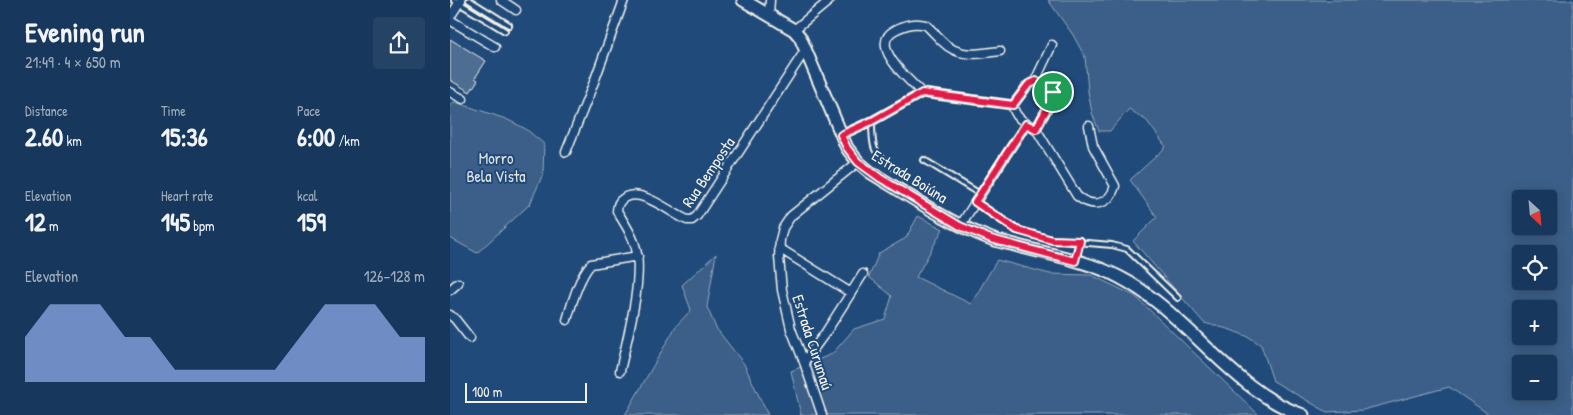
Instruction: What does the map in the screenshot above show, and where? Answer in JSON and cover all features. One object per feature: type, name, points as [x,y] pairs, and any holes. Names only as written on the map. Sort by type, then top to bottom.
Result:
[{"type":"street","points":[[501,0],[516,10]]},
{"type":"street","points":[[566,152],[624,0]]},
{"type":"street","name":"Estrada Boiúna","points":[[743,0],[794,30],[800,37],[847,148],[858,162],[875,175],[960,226],[991,239],[1075,261],[1119,277],[1152,298],[1254,388],[1283,408],[1303,415]]},
{"type":"street","points":[[769,15],[770,0]]},
{"type":"street","points":[[794,30],[830,0]]},
{"type":"street","points":[[458,1],[450,18],[495,47]]},
{"type":"street","points":[[922,93],[890,58],[885,45],[892,31],[904,25],[922,24],[926,25],[949,47],[961,53],[971,54],[1000,51]]},
{"type":"street","points":[[1052,45],[1036,81],[1028,85],[1013,105],[1014,112],[1026,124],[1036,129],[1077,196],[1084,201],[1095,204],[1105,202],[1112,195],[1115,186],[1093,146],[1089,126]]},
{"type":"street","name":"Rua Bemposta","points":[[620,371],[636,294],[638,256],[634,242],[617,211],[617,206],[628,195],[636,194],[655,201],[686,220],[692,220],[697,216],[806,49]]},
{"type":"street","points":[[1036,81],[1050,89],[1054,96],[1036,129]]},
{"type":"street","points":[[450,92],[463,99]]},
{"type":"street","points":[[841,135],[872,121],[922,93],[1013,105]]},
{"type":"street","points":[[960,226],[1026,124]]},
{"type":"street","name":"Estrada Curumaú","points":[[822,415],[792,329],[782,290],[779,248],[783,228],[791,216],[858,162]]},
{"type":"street","points":[[779,248],[851,293]]},
{"type":"street","points":[[567,320],[586,270],[591,264],[638,256]]},
{"type":"street","points":[[804,362],[864,274]]},
{"type":"street","points":[[450,290],[458,283]]},
{"type":"street","points":[[450,315],[470,338]]},
{"type":"lane","points":[[469,0],[509,25]]},
{"type":"lane","points":[[458,1],[505,31]]},
{"type":"lane","points":[[872,121],[874,150],[900,172]]},
{"type":"lane","points":[[924,160],[980,194]]},
{"type":"lane","points":[[975,202],[1017,230],[1052,240],[1112,244],[1128,249],[1178,298]]},
{"type":"lane","points":[[1075,261],[1080,241]]},
{"type":"green space","points":[[1048,0],[1573,0],[1573,415],[1490,415],[1449,387],[1363,410],[1327,412],[1273,381],[1261,345],[1249,337],[1204,323],[1133,241],[1157,217],[1130,180],[1166,147],[1147,121],[1129,109],[1110,131],[1099,131],[1092,113],[1085,57],[1073,35]]},
{"type":"green space","name":"Morro Bela Vista","points":[[455,102],[506,119],[526,129],[544,144],[543,174],[530,204],[477,253],[450,238],[450,104]]},
{"type":"green space","points":[[918,216],[943,229],[916,277],[971,304],[997,260],[1050,274],[1091,275],[1135,296],[1259,415],[801,415],[791,371],[832,354],[854,329],[885,319],[892,296],[869,277],[879,253],[906,238]]},
{"type":"green space","points":[[716,254],[707,307],[716,328],[744,364],[768,415],[625,415],[676,326],[691,310],[682,285]]},
{"type":"building","points":[[450,39],[486,61],[475,78],[478,80],[470,92],[450,80]]},
{"type":"route","points":[[1036,81],[1053,92],[1054,96],[1036,129],[1026,124],[975,202],[1017,230],[1052,240],[1080,241],[1075,261],[991,239],[960,226],[870,172],[858,162],[847,148],[841,135],[872,121],[922,93],[1013,105],[1023,90],[1032,82],[1036,81]]}]
